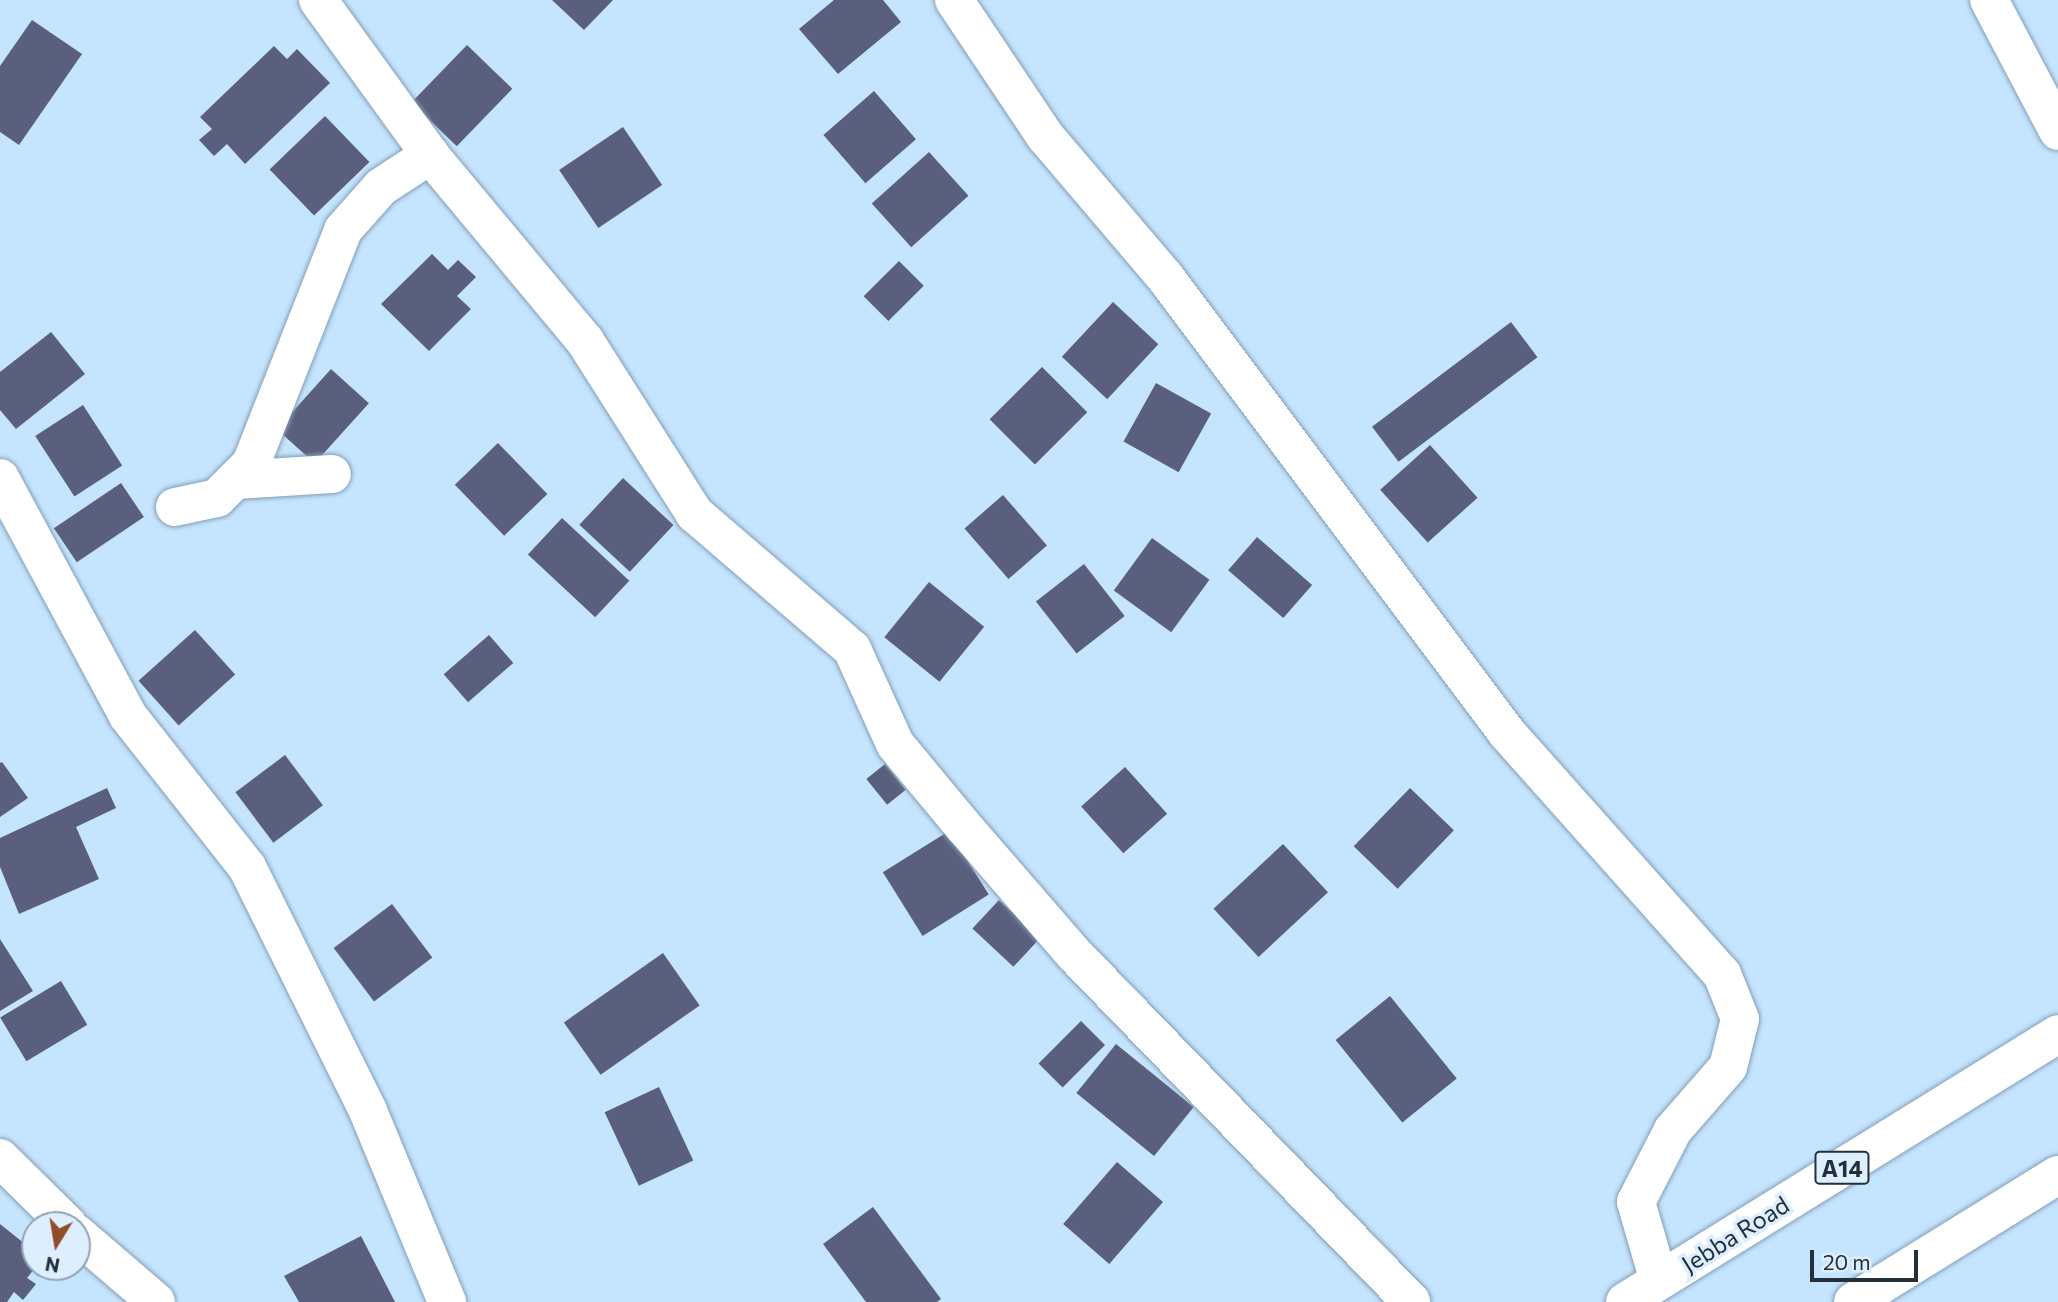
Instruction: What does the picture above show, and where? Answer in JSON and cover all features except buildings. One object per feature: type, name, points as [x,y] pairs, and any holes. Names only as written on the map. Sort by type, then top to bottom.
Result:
[{"type":"main road","points":[[318,0],[430,155],[585,341],[695,514],[852,649],[895,744],[964,827],[1075,955],[1408,1301]]},
{"type":"main road","points":[[954,0],[1045,136],[1165,277],[1507,733],[1721,974],[1740,1019],[1728,1067],[1672,1130],[1636,1202],[1659,1281]]},
{"type":"main road","points":[[1989,0],[2058,131]]},
{"type":"main road","points":[[175,507],[217,498],[251,464],[343,230],[381,187],[430,155]]},
{"type":"main road","points":[[236,480],[332,474]]},
{"type":"main road","points":[[0,478],[128,716],[247,867],[369,1111],[447,1302]]},
{"type":"main road","name":"Jebba Road","points":[[1625,1302],[2058,1034]]},
{"type":"main road","points":[[0,1158],[54,1211]]},
{"type":"main road","points":[[1853,1302],[2058,1175]]},
{"type":"main road","points":[[91,1246],[156,1302]]}]
